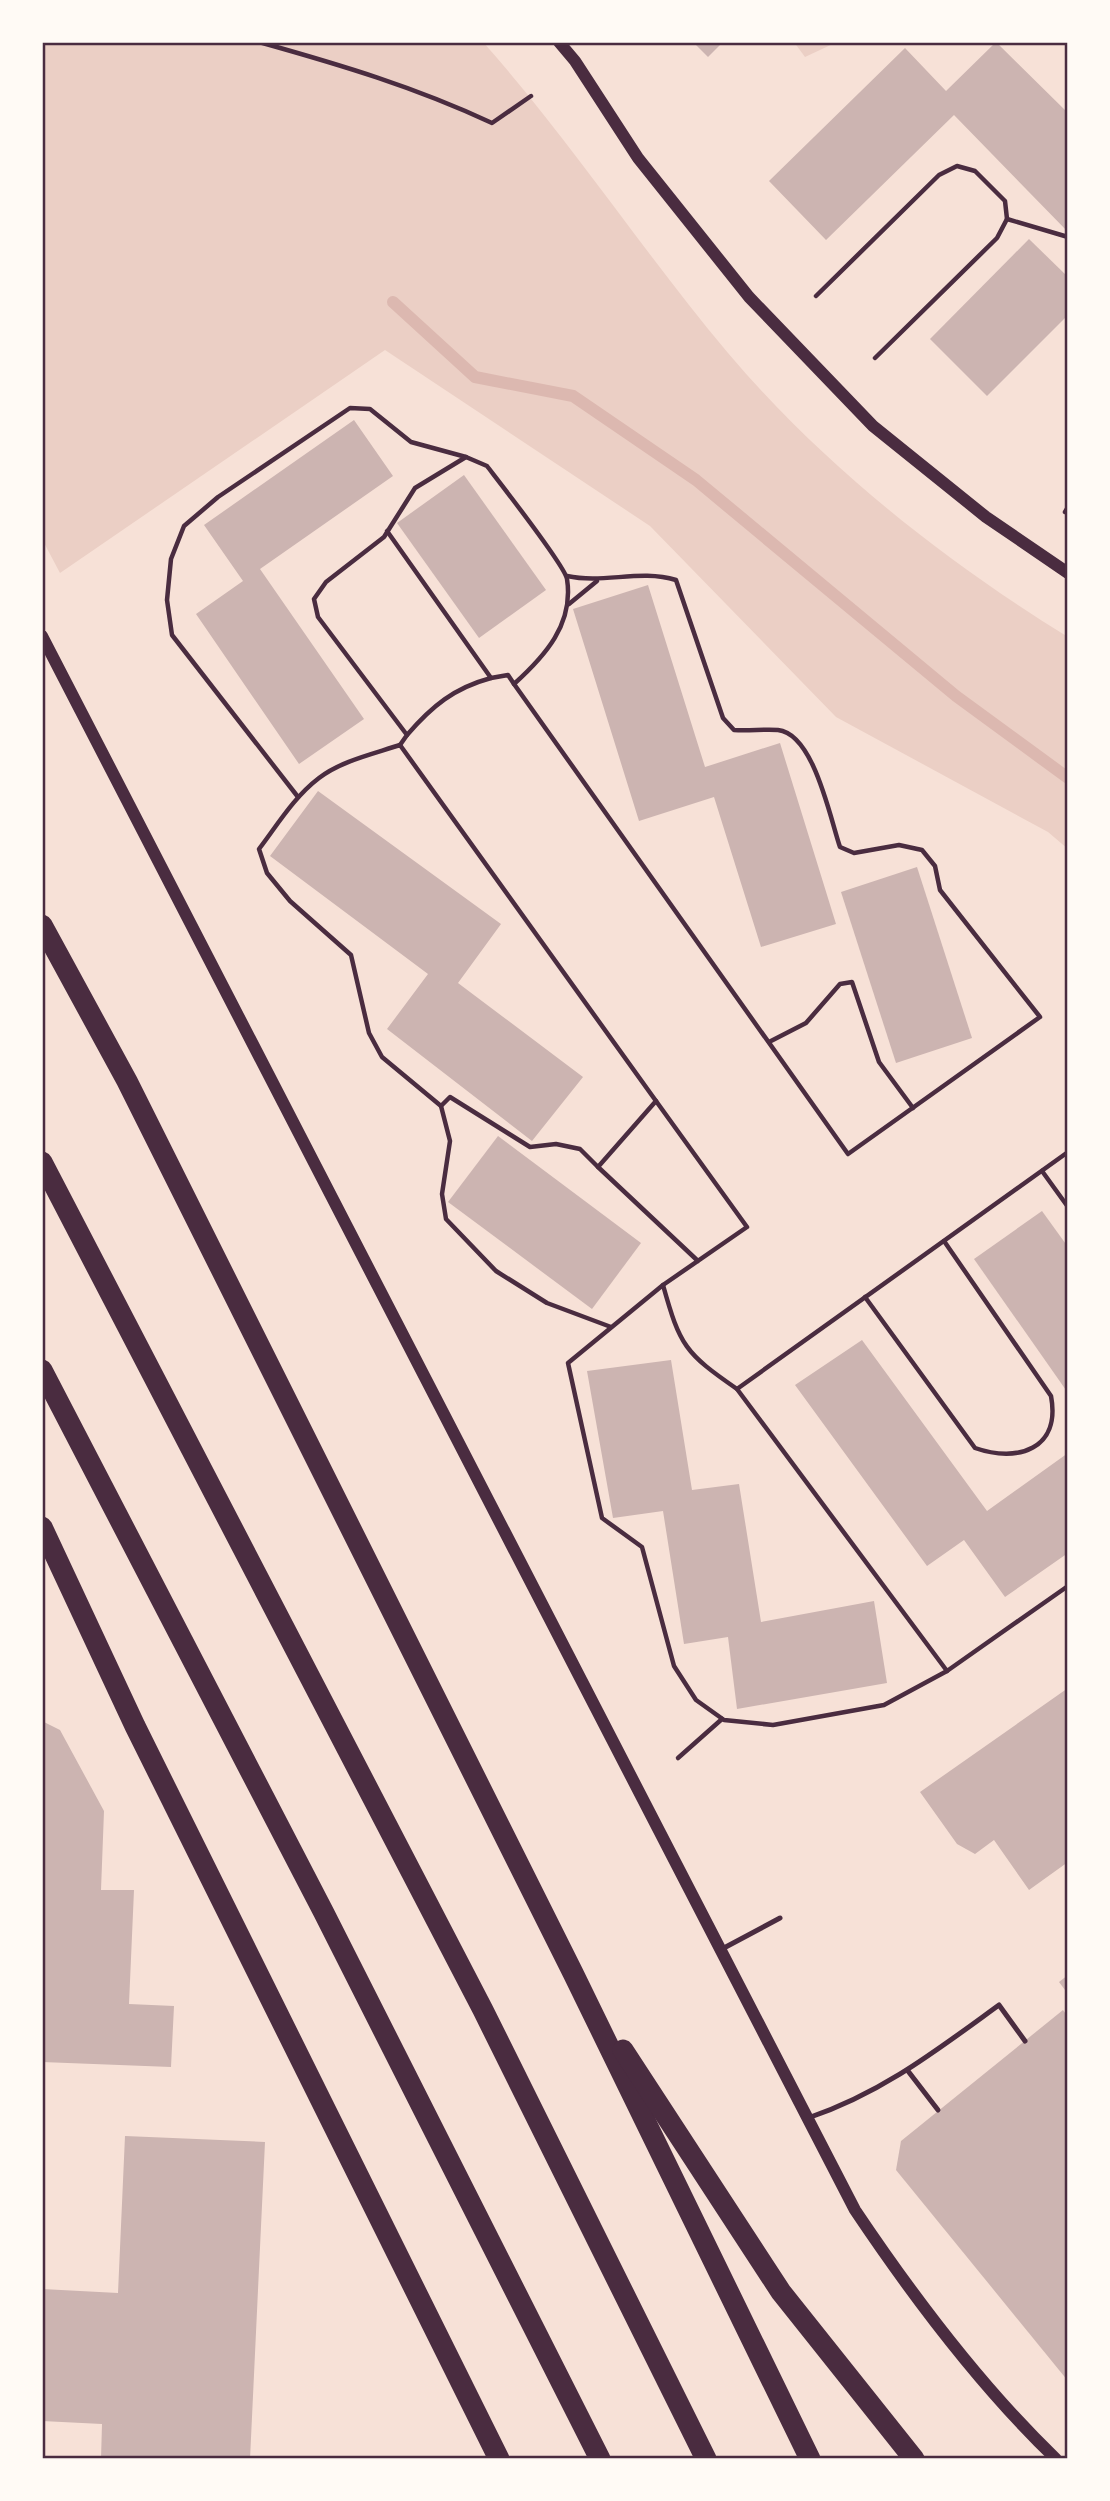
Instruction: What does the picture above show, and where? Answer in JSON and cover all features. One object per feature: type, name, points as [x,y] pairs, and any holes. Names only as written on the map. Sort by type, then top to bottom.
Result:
[{"type":"highway","points":[[42,925],[127,1081],[573,1973],[810,2459]]},
{"type":"highway","points":[[42,1162],[483,2010],[706,2459]]},
{"type":"highway","points":[[42,1370],[324,1913],[600,2459]]},
{"type":"highway","points":[[42,1527],[141,1738],[499,2459]]},
{"type":"highway","points":[[573,1973],[781,2292],[914,2459]]},
{"type":"highway","points":[[466,2392],[492,2459]]},
{"type":"street","points":[[559,42],[575,61],[638,158],[749,297],[873,426],[986,517],[1068,573]]},
{"type":"street","points":[[42,636],[855,2210],[896,2269],[1015,2420],[1056,2459]]},
{"type":"lane","points":[[722,1949],[780,1918]]},
{"type":"lane","points":[[808,2118],[851,2104],[908,2071],[999,2005],[1026,2040]]},
{"type":"lane","points":[[908,2071],[938,2110]]},
{"type":"path","points":[[259,42],[374,74],[430,94],[492,123],[531,96]]},
{"type":"path","points":[[816,296],[939,175],[957,166],[975,171],[1004,201],[1007,219],[997,239],[875,358]]},
{"type":"path","points":[[1007,219],[1068,237]]},
{"type":"path","points":[[298,797],[172,635],[167,600],[171,559],[184,526],[218,497],[350,408],[370,409],[411,442],[466,457],[487,466],[567,576],[568,604],[561,630],[535,665],[514,684]]},
{"type":"path","points":[[407,735],[318,617],[314,599],[326,582],[387,531],[415,488],[466,457]]},
{"type":"path","points":[[387,531],[491,678]]},
{"type":"path","points":[[567,576],[597,580],[657,574],[676,580],[723,719],[734,730],[786,733],[808,751],[840,847],[854,853],[899,845],[922,850],[935,866],[940,890],[1040,1017],[848,1154],[508,675],[465,685],[432,706],[400,745],[338,767],[320,777],[298,797],[259,849],[267,873],[290,901],[351,955],[369,1033],[382,1057],[441,1106],[450,1141],[442,1194],[446,1219],[496,1271],[547,1304],[612,1328]]},
{"type":"path","points":[[568,604],[597,580]]},
{"type":"path","points":[[400,745],[747,1227],[663,1285],[568,1363],[602,1518],[642,1547],[674,1666],[696,1700],[722,1719],[773,1725],[884,1705],[947,1671],[1068,1586]]},
{"type":"path","points":[[769,1042],[806,1023],[840,984],[852,982],[879,1062],[912,1108]]},
{"type":"path","points":[[441,1106],[450,1097],[530,1147],[556,1144],[580,1149],[698,1261]]},
{"type":"path","points":[[598,1167],[656,1101]]},
{"type":"path","points":[[737,1389],[1068,1152]]},
{"type":"path","points":[[1042,1171],[1068,1207]]},
{"type":"path","points":[[865,1297],[975,1448],[992,1454],[1015,1454],[1034,1448],[1048,1433],[1054,1413],[1051,1396],[944,1241]]},
{"type":"path","points":[[663,1285],[676,1334],[698,1363],[737,1389],[947,1671]]},
{"type":"path","points":[[678,1758],[722,1719]]},
{"type":"shaded area","points":[[42,42],[483,42],[546,118],[728,353],[804,434],[844,472],[931,543],[1068,637],[1068,849],[1048,832],[836,717],[650,526],[385,350],[60,573],[42,539]]},
{"type":"shaded area","points":[[794,42],[837,42],[805,57]]},
{"type":"building","points":[[693,42],[723,42],[708,57]]},
{"type":"building","points":[[996,42],[1068,113],[1068,232],[954,115],[826,240],[769,181],[905,48],[946,91]]},
{"type":"building","points":[[1029,239],[1068,277],[1068,315],[987,396],[930,339]]},
{"type":"building","points":[[354,420],[393,476],[260,569],[364,719],[299,764],[196,614],[243,581],[204,525]]},
{"type":"building","points":[[464,475],[546,590],[479,638],[397,523]]},
{"type":"building","points":[[648,585],[705,767],[780,743],[836,924],[761,947],[714,797],[639,821],[573,609]]},
{"type":"building","points":[[318,791],[501,924],[458,983],[583,1077],[532,1141],[387,1029],[428,974],[270,856]]},
{"type":"building","points":[[917,867],[972,1038],[896,1063],[841,892]]},
{"type":"building","points":[[498,1136],[641,1243],[592,1309],[448,1202]]},
{"type":"building","points":[[1042,1211],[1068,1247],[1068,1393],[974,1259]]},
{"type":"building","points":[[862,1340],[987,1511],[1068,1453],[1068,1553],[1005,1597],[964,1540],[927,1566],[795,1385]]},
{"type":"building","points":[[671,1360],[692,1490],[739,1484],[761,1622],[874,1601],[887,1683],[737,1709],[728,1637],[684,1644],[663,1511],[613,1518],[587,1371]]},
{"type":"building","points":[[1068,1688],[1068,1862],[1029,1890],[994,1840],[975,1854],[957,1844],[920,1792]]},
{"type":"building","points":[[42,1721],[60,1730],[104,1811],[101,1890],[134,1890],[129,2004],[174,2006],[171,2067],[42,2062]]},
{"type":"building","points":[[1068,1975],[1068,1994],[1059,1982]]},
{"type":"building","points":[[1063,2010],[1068,2017],[1068,2381],[896,2170],[901,2141]]},
{"type":"building","points":[[125,2136],[265,2142],[250,2459],[101,2459],[102,2424],[42,2421],[42,2289],[118,2293]]},
{"type":"waterway","points":[[393,302],[475,377],[573,396],[696,480],[956,696],[1068,778]]}]
